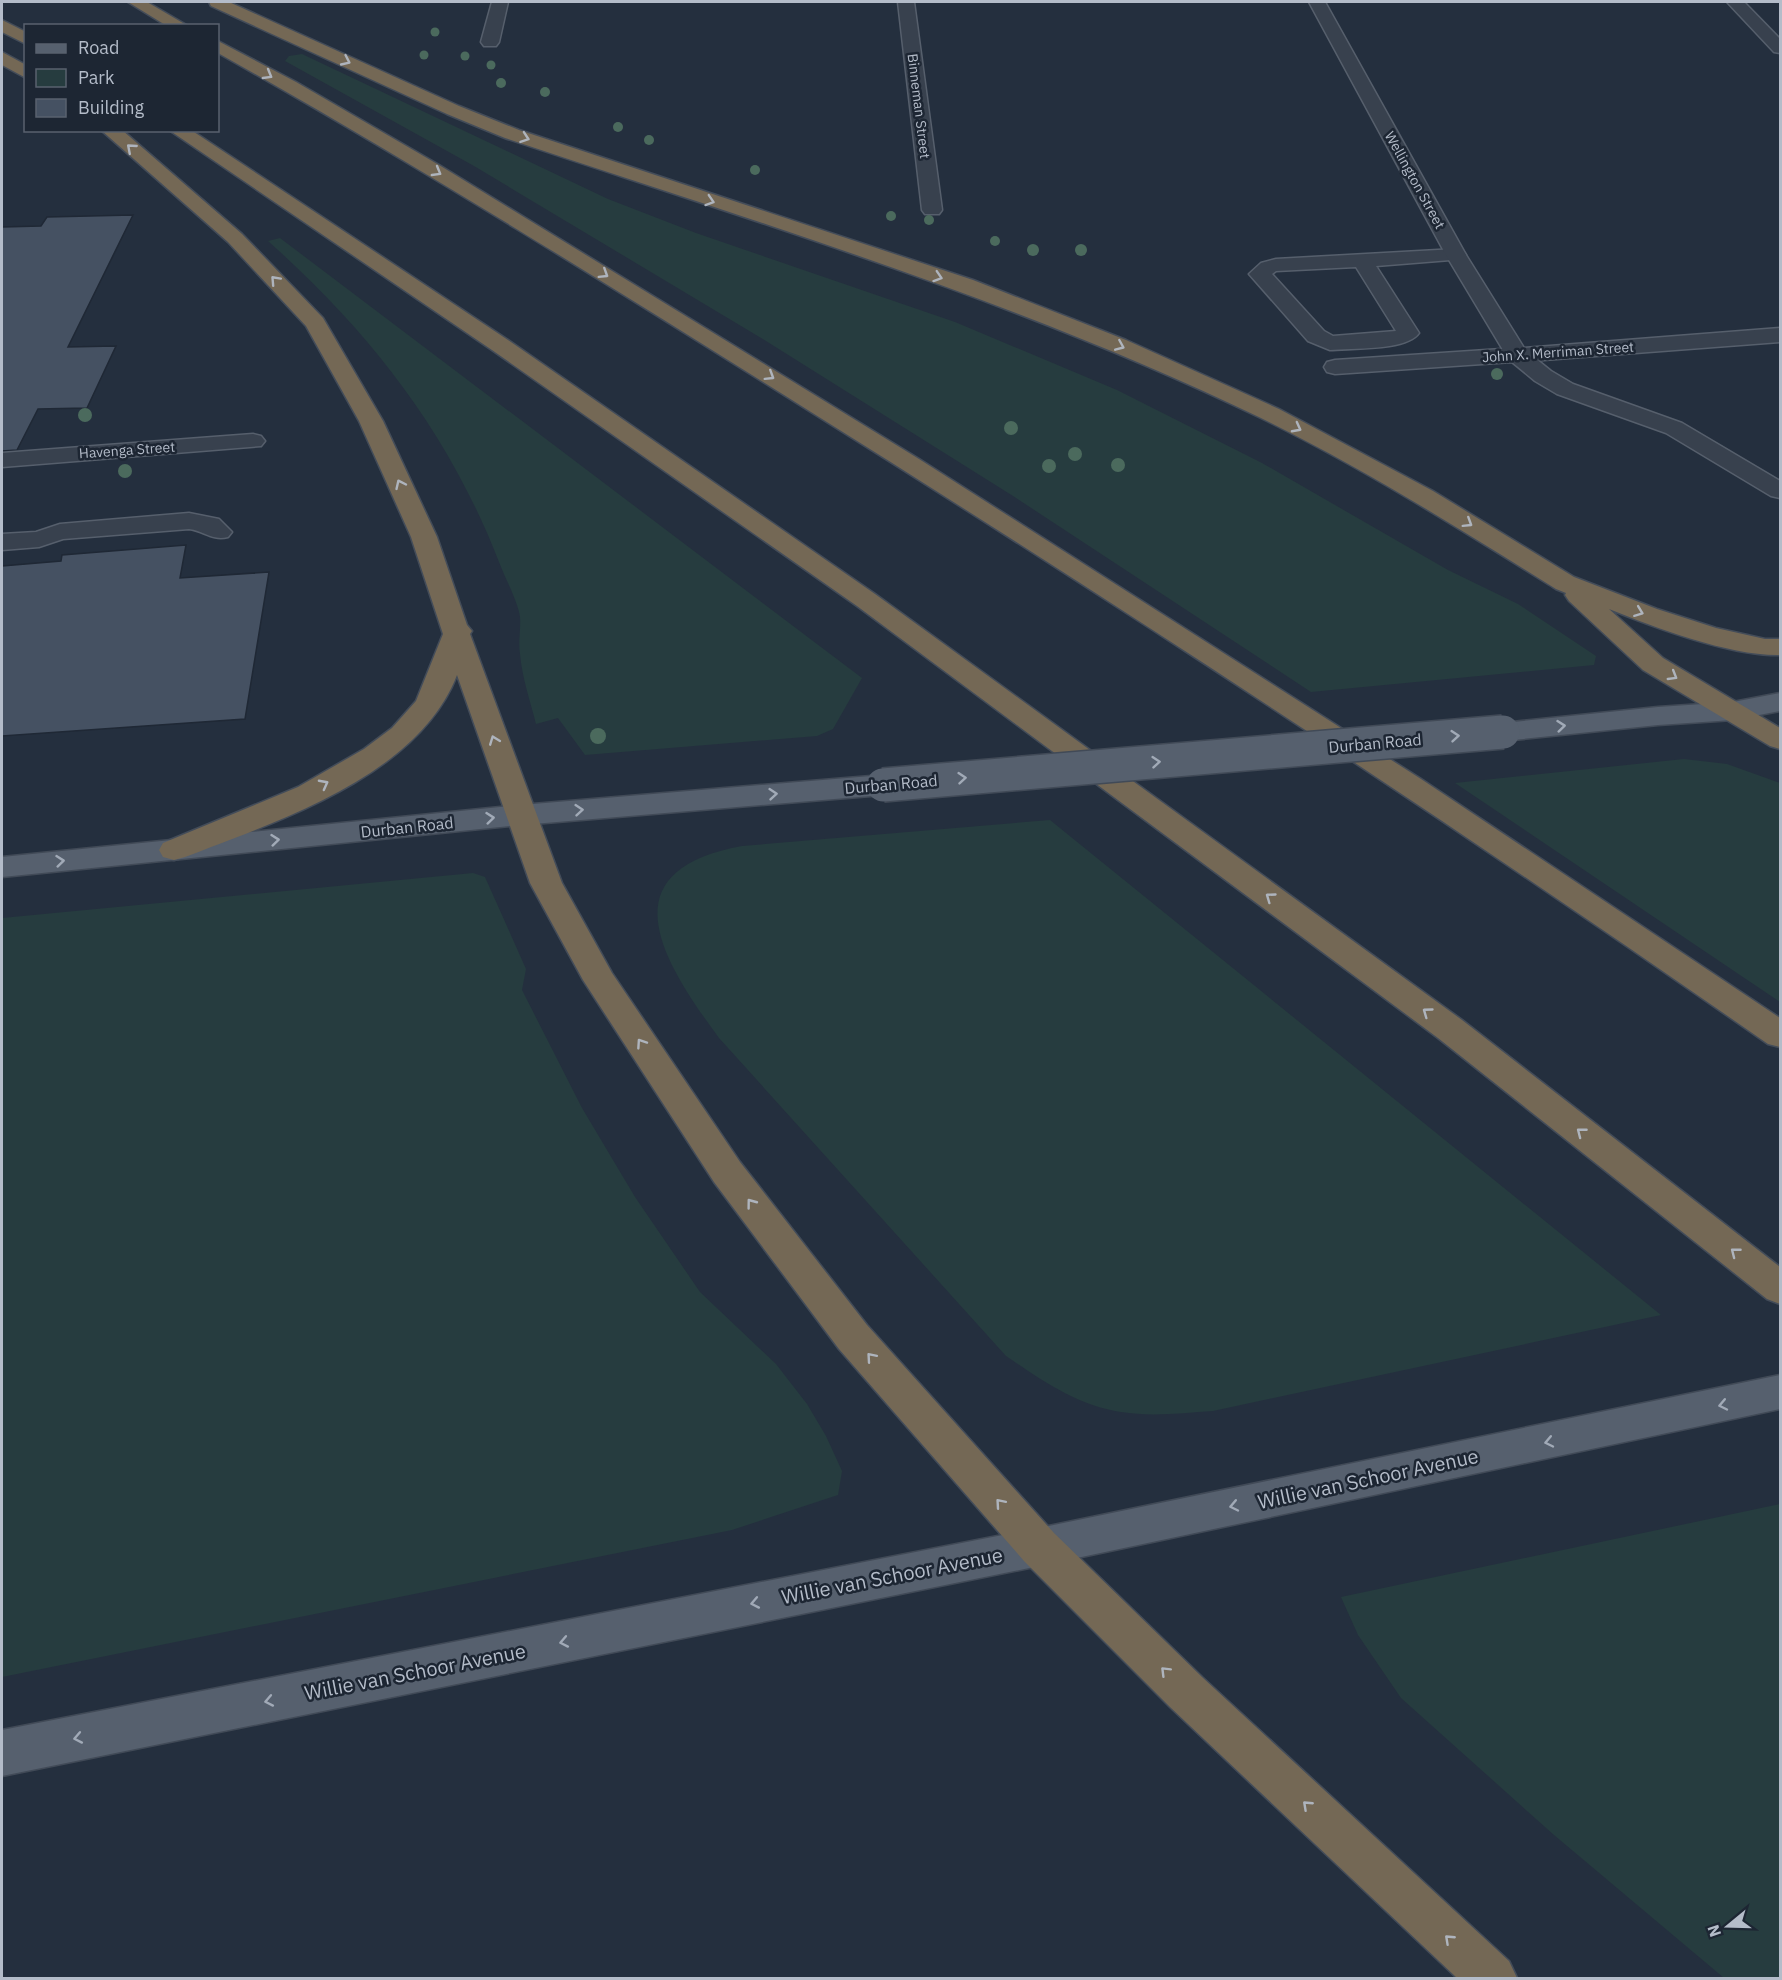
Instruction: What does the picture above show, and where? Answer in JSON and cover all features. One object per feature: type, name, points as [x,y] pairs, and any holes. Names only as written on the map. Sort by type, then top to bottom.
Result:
[{"type":"highway","points":[[136,2],[176,24]]},
{"type":"highway","points":[[217,2],[453,110],[512,134],[965,285],[1118,345],[1271,414],[1424,496],[1565,583],[1648,615],[1709,635],[1765,647],[1780,647]]},
{"type":"highway","points":[[2,25],[24,38]]},
{"type":"highway","points":[[219,47],[461,186],[1032,538],[1604,913],[1780,1035]]},
{"type":"highway","points":[[2,57],[24,72]]},
{"type":"highway","points":[[112,132],[235,238],[315,323],[371,421],[424,537],[458,631],[484,715],[546,883],[599,980],[727,1172],[853,1337],[1039,1547],[1186,1692],[1492,1978]]},
{"type":"highway","points":[[181,132],[500,345],[866,600],[1450,1029],[1780,1288]]},
{"type":"highway","points":[[1565,583],[1653,664],[1780,740]]},
{"type":"highway","points":[[174,850],[251,820],[318,788],[369,760],[390,745],[424,710],[439,684],[458,631]]},
{"type":"main road","name":"Durban Road","points":[[2,867],[521,815],[1733,711],[1780,702]]},
{"type":"main road","name":"Willie van Schoor Avenue","points":[[2,1753],[1039,1547],[1780,1392]]},
{"type":"street","points":[[490,42],[500,2]]},
{"type":"street","name":"Binneman Street","points":[[906,2],[932,210]]},
{"type":"street","name":"Wellington Street","points":[[1317,2],[1456,255],[1517,356]]},
{"type":"street","points":[[1736,2],[1780,48]]},
{"type":"street","points":[[1362,260],[1408,333],[1406,336],[1326,342],[1316,336],[1260,274],[1268,267],[1276,265],[1362,260],[1456,255]]},
{"type":"street","name":"John X. Merriman Street","points":[[1335,367],[1517,356],[1780,335]]},
{"type":"street","points":[[1517,356],[1565,389],[1674,428],[1780,491]]},
{"type":"street","name":"Havenga Street","points":[[2,460],[253,441]]},
{"type":"street","points":[[2,542],[39,539],[60,532],[189,521],[210,524],[219,532]]},
{"type":"street","points":[[2,528],[41,527],[60,532]]},
{"type":"green space","points":[[302,54],[608,199],[696,233],[955,322],[1117,390],[1262,463],[1448,570],[1518,604],[1596,656],[1594,665],[1311,692],[1013,496],[766,341],[474,166],[285,61],[289,56]]},
{"type":"green space","points":[[280,238],[862,678],[833,729],[817,736],[585,755],[558,718],[536,724],[521,663],[520,617],[517,604],[479,515],[456,470],[403,387],[373,349],[340,311],[268,241]]},
{"type":"green space","points":[[1684,759],[1727,764],[1780,783],[1780,1002],[1455,783]]},
{"type":"green space","points":[[1050,820],[1661,1315],[1213,1411],[1179,1414],[1132,1413],[1090,1404],[1046,1383],[1006,1356],[719,1038],[680,980],[666,951],[658,923],[660,898],[672,876],[699,858],[742,846]]},
{"type":"green space","points":[[473,873],[485,877],[526,969],[522,990],[582,1108],[635,1197],[700,1292],[776,1364],[807,1404],[826,1436],[842,1471],[838,1495],[732,1530],[2,1677],[2,918]]},
{"type":"green space","points":[[1780,1504],[1780,1978],[1724,1978],[1554,1835],[1401,1698],[1358,1635],[1341,1597]]},
{"type":"building","points":[[133,215],[68,347],[116,346],[87,408],[38,409],[17,450],[2,451],[2,227],[41,226],[47,217]]},
{"type":"building","points":[[186,545],[180,578],[269,572],[245,719],[2,736],[2,566],[61,561],[62,555]]}]
